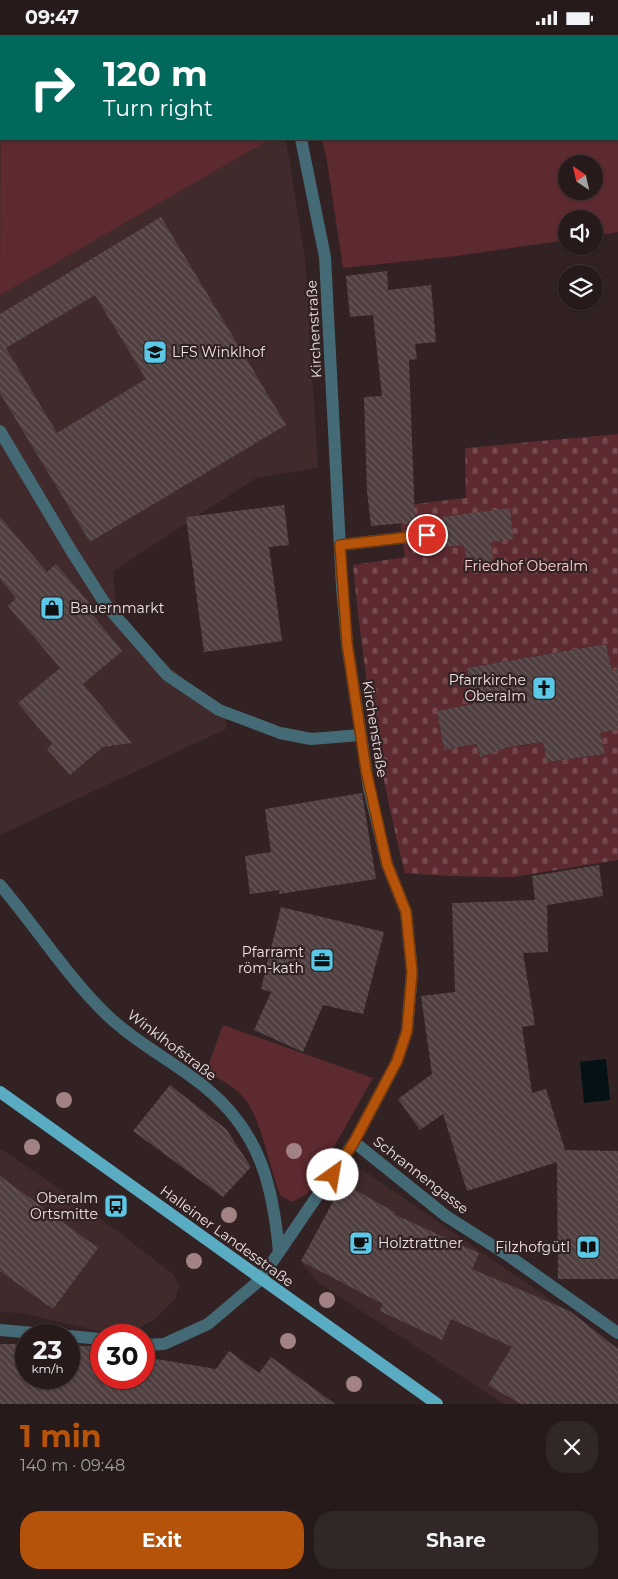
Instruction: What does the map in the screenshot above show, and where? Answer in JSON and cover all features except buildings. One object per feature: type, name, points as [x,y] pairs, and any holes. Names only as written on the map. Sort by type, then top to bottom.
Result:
[{"type":"main road","name":"Halleiner Landesstraße","points":[[0,1092],[122,1177],[260,1280],[437,1404]]},
{"type":"street","name":"Kirchenstraße","points":[[155,1344],[164,1344],[208,1324],[260,1280],[354,1142],[397,1061],[407,1031],[412,972],[406,912],[387,864],[369,787],[347,643],[325,257],[301,140]]},
{"type":"street","points":[[0,431],[106,605],[167,675],[219,710],[280,733],[311,739],[360,735]]},
{"type":"street","points":[[340,545],[427,535]]},
{"type":"street","name":"Winklhofstraße","points":[[0,885],[73,977],[106,1015],[153,1053],[206,1088],[235,1117],[262,1161],[275,1210],[279,1252]]},
{"type":"street","name":"Schrannengasse","points":[[354,1142],[446,1217],[509,1256],[618,1333]]},
{"type":"street","points":[[0,1330],[15,1331]]},
{"type":"shaded area","name":"LFS Winklhof","points":[[0,140],[286,140],[305,259],[318,468],[256,478],[113,571],[116,607],[143,642],[186,681],[225,706],[226,729],[0,835]]},
{"type":"shaded area","points":[[606,1059],[610,1100],[584,1103],[580,1062]]},
{"type":"shaded area","points":[[0,1148],[80,1203],[173,1274],[179,1285],[176,1298],[154,1320],[146,1324],[90,1324],[90,1329],[80,1327],[80,1324],[68,1324],[20,1313],[0,1312]]},
{"type":"shaded area","points":[[360,1168],[548,1298],[618,1350],[618,1404],[504,1404],[320,1284],[302,1264],[353,1172]]},
{"type":"green space","points":[[1,140],[268,140],[0,295]]},
{"type":"green space","points":[[321,140],[618,140],[618,232],[603,234],[603,210],[558,210],[558,241],[456,256],[343,268],[326,155]]},
{"type":"green space","name":"Friedhof Oberalm","points":[[618,434],[618,670],[612,671],[606,644],[467,668],[473,704],[437,711],[444,750],[480,744],[481,748],[478,749],[480,757],[487,755],[486,752],[508,748],[517,741],[520,746],[543,742],[547,762],[604,754],[600,733],[618,729],[618,860],[513,877],[405,873],[387,797],[373,720],[353,565],[405,557],[398,506],[466,498],[465,448]]},
{"type":"green space","points":[[223,1025],[373,1078],[307,1194],[292,1202],[281,1196],[256,1118],[250,1107],[236,1090],[206,1071]]},
{"type":"place","name":"LFS Winklhof","points":[[155,352]]},
{"type":"place","name":"Bauernmarkt","points":[[52,608]]},
{"type":"place","name":"Pfarrkirche Oberalm","points":[[544,688]]},
{"type":"place","name":"Pfarramt röm-kath","points":[[322,960]]},
{"type":"place","name":"Oberalm Ortsmitte","points":[[116,1206]]},
{"type":"place","name":"Holztrattner","points":[[361,1243]]},
{"type":"place","name":"Filzhofgütl","points":[[588,1247]]},
{"type":"route","points":[[333,1175],[354,1142],[397,1061],[407,1031],[412,972],[406,912],[387,864],[369,787],[360,735],[347,643],[340,545],[427,535]]}]
